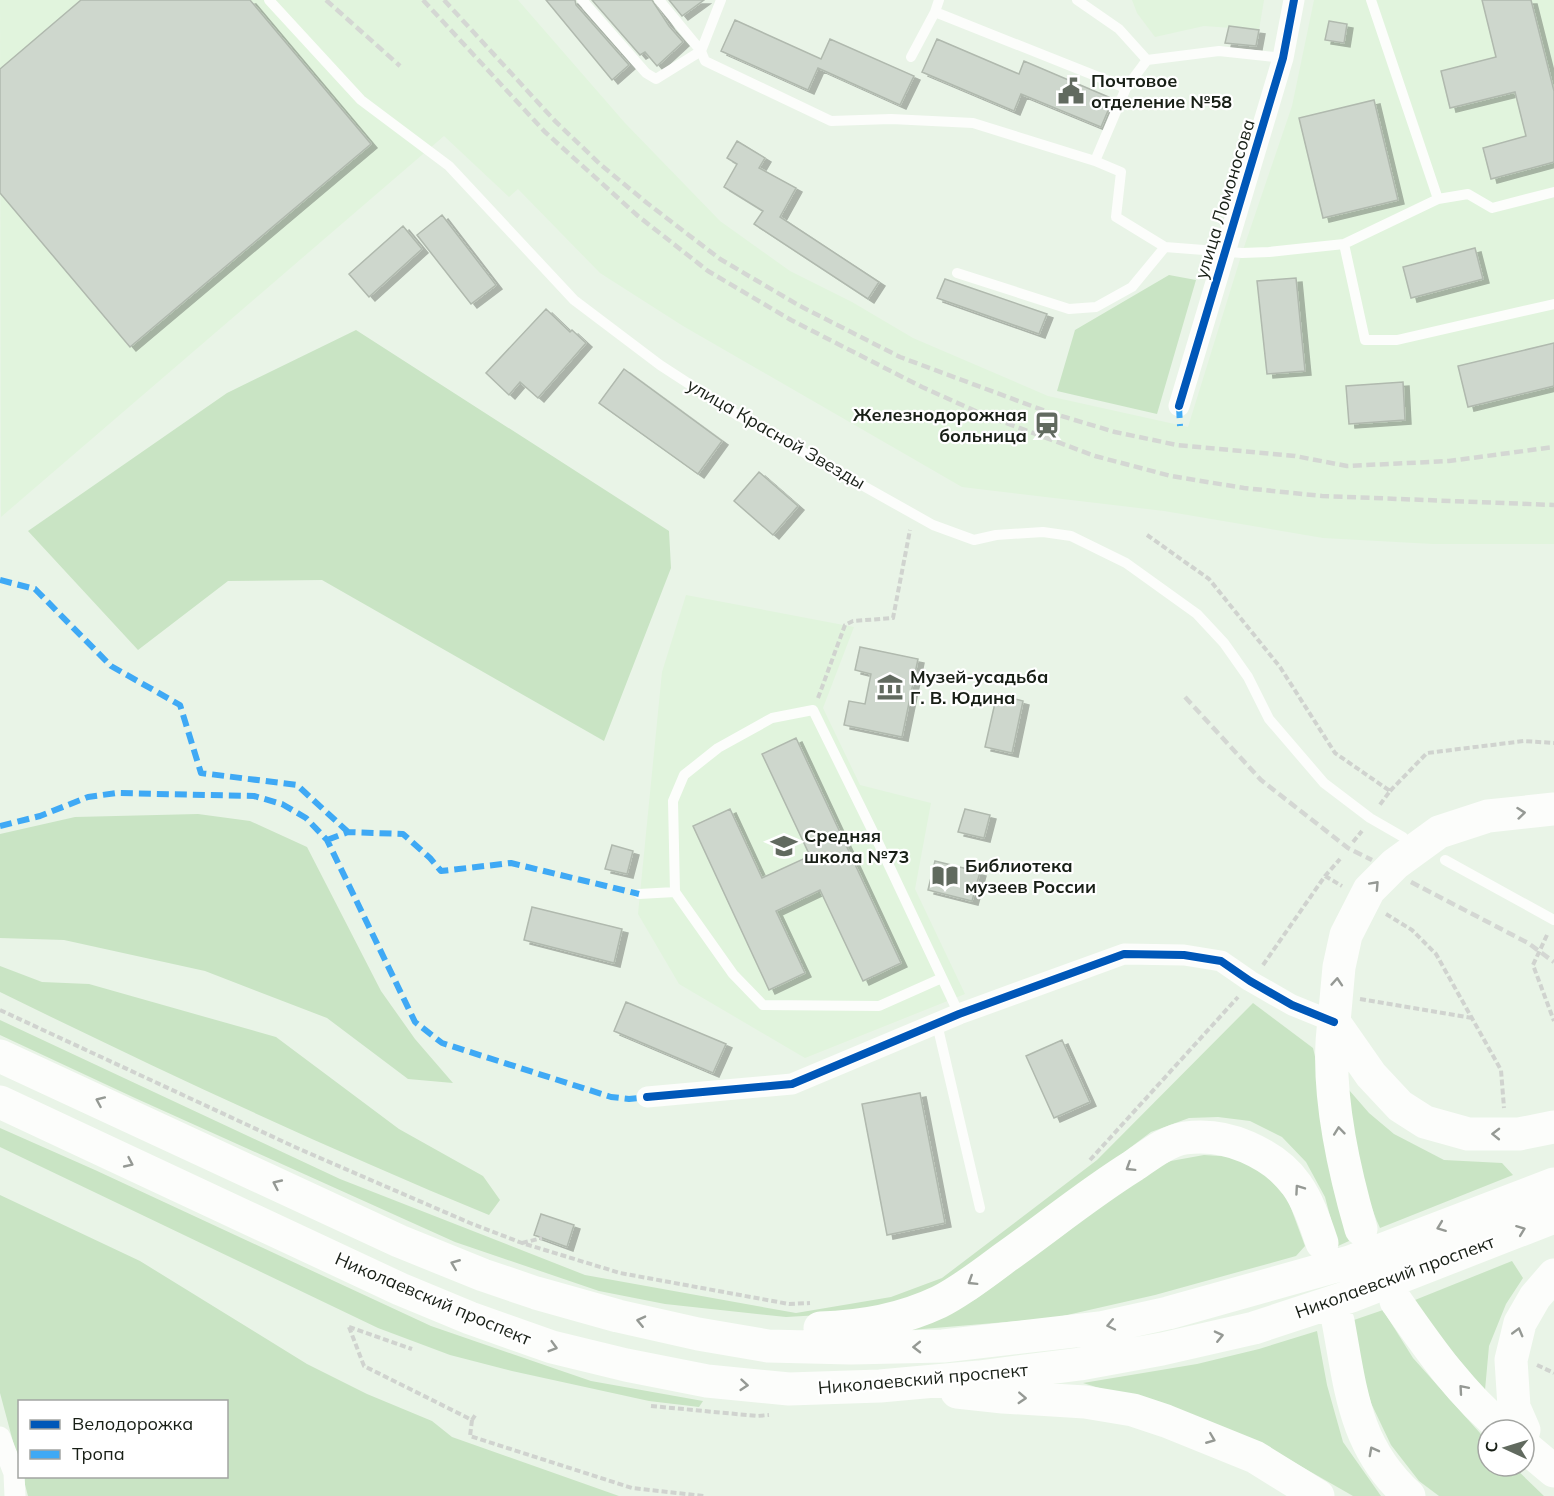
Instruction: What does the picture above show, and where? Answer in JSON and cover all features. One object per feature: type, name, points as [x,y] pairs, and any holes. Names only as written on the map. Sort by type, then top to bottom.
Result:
[{"type":"main road","points":[[1361,1229],[1340,1146],[1331,1046],[1339,967],[1346,935],[1369,890],[1395,864],[1439,832],[1488,816],[1554,809]]},
{"type":"main road","points":[[1334,1022],[1371,1076],[1400,1106],[1425,1122],[1468,1134],[1519,1134],[1554,1127]]},
{"type":"main road","name":"Николаевский проспект","points":[[0,1056],[399,1241],[483,1275],[618,1316],[698,1334],[768,1346],[800,1348],[944,1346],[1100,1328],[1168,1313],[1350,1262],[1554,1184]]},
{"type":"main road","name":"Николаевский проспект","points":[[0,1102],[400,1289],[470,1318],[552,1347],[626,1365],[707,1381],[789,1389],[880,1386],[1032,1371],[1162,1349],[1254,1328],[1340,1300],[1554,1217]]},
{"type":"main road","points":[[698,1334],[838,1328],[901,1317],[940,1301],[983,1274],[1121,1173],[1161,1148],[1183,1138],[1210,1136],[1232,1140],[1265,1155],[1287,1172],[1308,1202],[1322,1243]]},
{"type":"main road","points":[[1519,1418],[1514,1407],[1510,1360],[1520,1323],[1535,1297],[1550,1278]]},
{"type":"main road","points":[[1396,1301],[1439,1361],[1490,1418]]},
{"type":"main road","points":[[1338,1321],[1358,1418],[1373,1454],[1392,1480],[1409,1496]]},
{"type":"main road","points":[[880,1386],[1084,1402],[1133,1410],[1255,1457],[1318,1496]]},
{"type":"street","name":"улица Ломоносова","points":[[1179,406],[1282,58],[1294,0]]},
{"type":"street","points":[[646,1097],[792,1084],[959,1014],[1124,954],[1184,955],[1221,961],[1250,981],[1293,1005],[1334,1022]]},
{"type":"street","points":[[0,1437],[14,1473],[15,1496]]},
{"type":"lane","name":"улица Красной Звезды","points":[[269,0],[361,100],[449,166],[574,300],[660,364],[737,416],[933,525],[974,540],[996,535],[1043,532],[1071,536],[1126,563],[1197,614],[1224,643],[1248,677],[1269,719],[1324,783],[1370,818],[1403,837]]},
{"type":"lane","points":[[582,0],[646,73],[656,78],[701,51],[721,0]]},
{"type":"lane","points":[[659,0],[701,51],[705,61],[831,121],[891,119],[973,123],[1095,161],[1121,172],[1116,217],[1165,247],[1269,252],[1344,244],[1438,199],[1468,194],[1492,208],[1554,192]]},
{"type":"lane","points":[[911,57],[939,0]]},
{"type":"lane","points":[[1077,0],[1119,29],[1147,60]]},
{"type":"lane","points":[[1371,0],[1438,199]]},
{"type":"lane","points":[[935,12],[1126,88]]},
{"type":"lane","points":[[1095,161],[1126,88],[1147,60],[1219,51],[1282,58]]},
{"type":"lane","points":[[1344,244],[1365,340],[1397,340],[1554,304]]},
{"type":"lane","points":[[957,273],[1070,309],[1096,307],[1132,287],[1165,247]]},
{"type":"lane","points":[[942,978],[879,1006],[763,1005],[733,974],[675,892],[673,801],[684,775],[718,748],[772,718],[813,710],[942,978],[959,1014]]},
{"type":"lane","points":[[1445,860],[1554,920]]},
{"type":"lane","points":[[639,894],[675,892]]},
{"type":"lane","points":[[936,1024],[980,1208]]},
{"type":"path","points":[[813,710],[845,625],[853,621],[893,618],[907,554],[912,513]]},
{"type":"path","points":[[1147,535],[1209,579],[1280,667],[1335,753],[1390,791]]},
{"type":"path","points":[[1378,808],[1390,791],[1427,753],[1524,741],[1554,743]]},
{"type":"path","points":[[1353,842],[1364,828]]},
{"type":"path","points":[[1262,966],[1325,876],[1340,859]]},
{"type":"path","points":[[1325,876],[1348,890]]},
{"type":"path","points":[[1385,913],[1412,930],[1436,954],[1501,1070],[1505,1114]]},
{"type":"path","points":[[1547,934],[1533,965],[1554,1021]]},
{"type":"path","points":[[1084,1165],[1094,1158],[1164,1077],[1239,997]]},
{"type":"path","points":[[1358,998],[1472,1018]]},
{"type":"path","points":[[0,1010],[297,1148],[470,1223],[522,1243],[620,1273],[789,1304]]},
{"type":"path","points":[[522,1243],[542,1239]]},
{"type":"path","points":[[412,1349],[349,1327],[364,1366],[472,1420]]},
{"type":"path","points":[[1532,1362],[1554,1373]]},
{"type":"path","points":[[651,1406],[757,1416],[779,1414]]},
{"type":"path","points":[[476,1414],[472,1420],[470,1436],[632,1488],[704,1496]]},
{"type":"shaded area","points":[[0,0],[518,0],[625,123],[720,221],[790,271],[852,302],[913,338],[1048,396],[1188,427],[1242,253],[1292,106],[1314,0],[1554,0],[1554,544],[1433,544],[1323,538],[1164,511],[962,487],[683,326],[600,273],[518,189],[509,197],[444,136],[1,517]]},
{"type":"shaded area","points":[[1132,0],[1264,0],[1259,30],[1204,26],[1155,37],[1137,13]]},
{"type":"shaded area","points":[[1169,275],[1196,280],[1157,414],[1057,391],[1075,330]]},
{"type":"shaded area","points":[[356,330],[669,531],[671,568],[604,741],[322,580],[228,581],[138,650],[28,531],[227,393]]},
{"type":"shaded area","name":"Средняя школа №73","points":[[686,595],[854,627],[823,708],[860,785],[931,803],[915,889],[965,994],[805,1058],[679,984],[638,914],[662,672]]},
{"type":"shaded area","points":[[198,814],[250,821],[307,847],[381,991],[415,1039],[453,1083],[408,1079],[327,1018],[205,971],[64,940],[0,938],[0,834],[75,817]]},
{"type":"shaded area","points":[[0,966],[42,982],[89,984],[276,1037],[399,1129],[483,1176],[500,1200],[489,1215],[366,1163],[182,1079],[0,992]]},
{"type":"shaded area","points":[[1253,1003],[1313,1048],[1320,1078],[1338,1205],[1349,1241],[1338,1246],[1325,1197],[1306,1162],[1282,1137],[1250,1121],[1218,1117],[1189,1118],[1151,1132],[961,1275],[905,1300],[838,1314],[786,1317],[665,1304],[599,1291],[455,1242],[0,1035],[0,1020],[340,1179],[585,1275],[796,1313],[891,1297],[942,1278],[1097,1160]]},
{"type":"shaded area","points":[[1349,1090],[1369,1113],[1394,1134],[1444,1160],[1502,1163],[1513,1175],[1380,1228],[1367,1194],[1358,1160]]},
{"type":"shaded area","points":[[0,1128],[431,1326],[591,1381],[703,1401],[699,1407],[649,1401],[512,1371],[450,1355],[378,1328],[0,1147]]},
{"type":"shaded area","points":[[1204,1155],[1235,1157],[1266,1175],[1288,1200],[1305,1246],[1296,1256],[1155,1295],[1054,1318],[911,1330],[976,1299],[1145,1172],[1171,1161]]},
{"type":"shaded area","points":[[0,1195],[140,1261],[307,1364],[367,1394],[432,1421],[452,1437],[619,1496],[28,1496],[23,1478],[228,1478],[228,1400],[18,1400],[18,1460],[0,1393]]},
{"type":"shaded area","points":[[1512,1261],[1523,1278],[1506,1304],[1489,1346],[1485,1390],[1410,1302]]},
{"type":"shaded area","points":[[1383,1310],[1413,1358],[1476,1429],[1476,1478],[1525,1478],[1544,1496],[1439,1496],[1419,1481],[1391,1445],[1371,1403],[1361,1369],[1354,1320]]},
{"type":"shaded area","points":[[1317,1331],[1327,1385],[1343,1442],[1381,1496],[1353,1496],[1276,1452],[1181,1413],[1083,1383],[1197,1364],[1259,1349]]},
{"type":"building","points":[[81,0],[250,0],[371,144],[130,347],[0,193],[0,69]]},
{"type":"building","points":[[546,0],[575,0],[576,5],[629,65],[612,80]]},
{"type":"building","points":[[592,0],[652,0],[683,42],[657,66],[645,52],[640,55]]},
{"type":"building","points":[[669,0],[704,0],[682,16]]},
{"type":"building","points":[[1482,0],[1531,0],[1554,91],[1554,162],[1491,179],[1483,148],[1526,136],[1515,92],[1450,108],[1441,71],[1496,57]]},
{"type":"building","points":[[735,20],[821,59],[830,39],[914,76],[900,105],[818,68],[808,90],[721,51]]},
{"type":"building","points":[[1329,21],[1347,24],[1344,43],[1325,40]]},
{"type":"building","points":[[1229,26],[1259,30],[1256,46],[1225,43]]},
{"type":"building","points":[[937,39],[1019,74],[1024,61],[1113,99],[1101,127],[1021,94],[1014,111],[922,72]]},
{"type":"building","points":[[1374,100],[1398,200],[1323,218],[1299,118]]},
{"type":"building","points":[[737,141],[765,158],[759,168],[796,188],[780,217],[879,282],[868,299],[754,224],[763,211],[724,187],[737,164],[727,158]]},
{"type":"building","points":[[442,215],[496,285],[471,304],[417,235]]},
{"type":"building","points":[[403,226],[422,249],[369,297],[349,274]]},
{"type":"building","points":[[1475,248],[1483,279],[1411,298],[1403,267]]},
{"type":"building","points":[[1296,278],[1305,371],[1267,374],[1257,281]]},
{"type":"building","points":[[945,279],[1047,314],[1039,334],[937,298]]},
{"type":"building","points":[[546,309],[570,332],[572,330],[586,343],[538,398],[520,382],[509,395],[486,373]]},
{"type":"building","points":[[1554,343],[1554,386],[1468,407],[1458,366]]},
{"type":"building","points":[[624,369],[722,441],[698,474],[599,403]]},
{"type":"building","points":[[1403,382],[1405,420],[1349,424],[1346,386]]},
{"type":"building","points":[[759,472],[798,506],[773,535],[734,501]]},
{"type":"building","name":"Музей-усадьба Г. В. Юдина","points":[[860,647],[918,659],[902,737],[844,725],[849,701],[865,704],[871,674],[855,670]]},
{"type":"building","points":[[997,694],[1023,701],[1012,753],[985,747]]},
{"type":"building","points":[[796,738],[901,963],[863,981],[820,890],[776,911],[805,973],[769,990],[693,826],[730,809],[762,878],[810,856],[762,754]]},
{"type":"building","points":[[965,809],[990,815],[984,838],[958,832]]},
{"type":"building","points":[[612,845],[633,851],[627,874],[605,869]]},
{"type":"building","points":[[935,861],[980,872],[972,901],[928,890]]},
{"type":"building","points":[[532,907],[622,929],[614,963],[524,940]]},
{"type":"building","points":[[626,1002],[726,1044],[713,1073],[614,1031]]},
{"type":"building","points":[[1062,1040],[1090,1102],[1054,1118],[1026,1056]]},
{"type":"building","points":[[920,1093],[945,1223],[887,1235],[862,1104]]},
{"type":"building","points":[[541,1214],[574,1225],[567,1247],[534,1235]]},
{"type":"railway","points":[[326,0],[400,66]]},
{"type":"railway","points":[[423,0],[545,132],[638,216],[708,271],[791,320],[922,387],[982,414],[1095,456],[1171,476],[1244,488],[1322,496],[1554,505]]},
{"type":"railway","points":[[444,0],[555,121],[601,165],[647,203],[720,259],[800,306],[900,357],[1048,412],[1115,432],[1177,445],[1295,456],[1347,466],[1449,461],[1554,447]]},
{"type":"railway","points":[[1185,697],[1261,780],[1348,848],[1372,860]]},
{"type":"railway","points":[[1411,882],[1528,943],[1554,962]]},
{"type":"marked path","points":[[1179,406],[1180,426]]},
{"type":"marked path","points":[[0,580],[35,589],[111,666],[180,705],[201,773],[297,785],[348,832]]},
{"type":"marked path","points":[[0,826],[40,816],[88,797],[116,793],[254,796],[282,804],[306,818],[327,840],[415,1022],[442,1043],[611,1097],[629,1099],[647,1097]]},
{"type":"marked path","points":[[327,840],[348,832],[403,834],[441,871],[511,863],[639,894]]},
{"type":"cycle path","points":[[1179,406],[1283,58],[1294,0]]},
{"type":"cycle path","points":[[647,1097],[792,1084],[959,1014],[1124,954],[1184,955],[1221,961],[1292,1005],[1334,1022]]},
{"type":"place","name":"Почтовое отделение №58","points":[[1071,91]]},
{"type":"place","name":"Железнодорожная больница","points":[[1047,425]]},
{"type":"place","name":"Музей-усадьба Г. В. Юдина","points":[[890,687]]},
{"type":"place","name":"Средняя школа №73","points":[[784,846]]},
{"type":"place","name":"Библиотека музеев России","points":[[945,876]]}]
